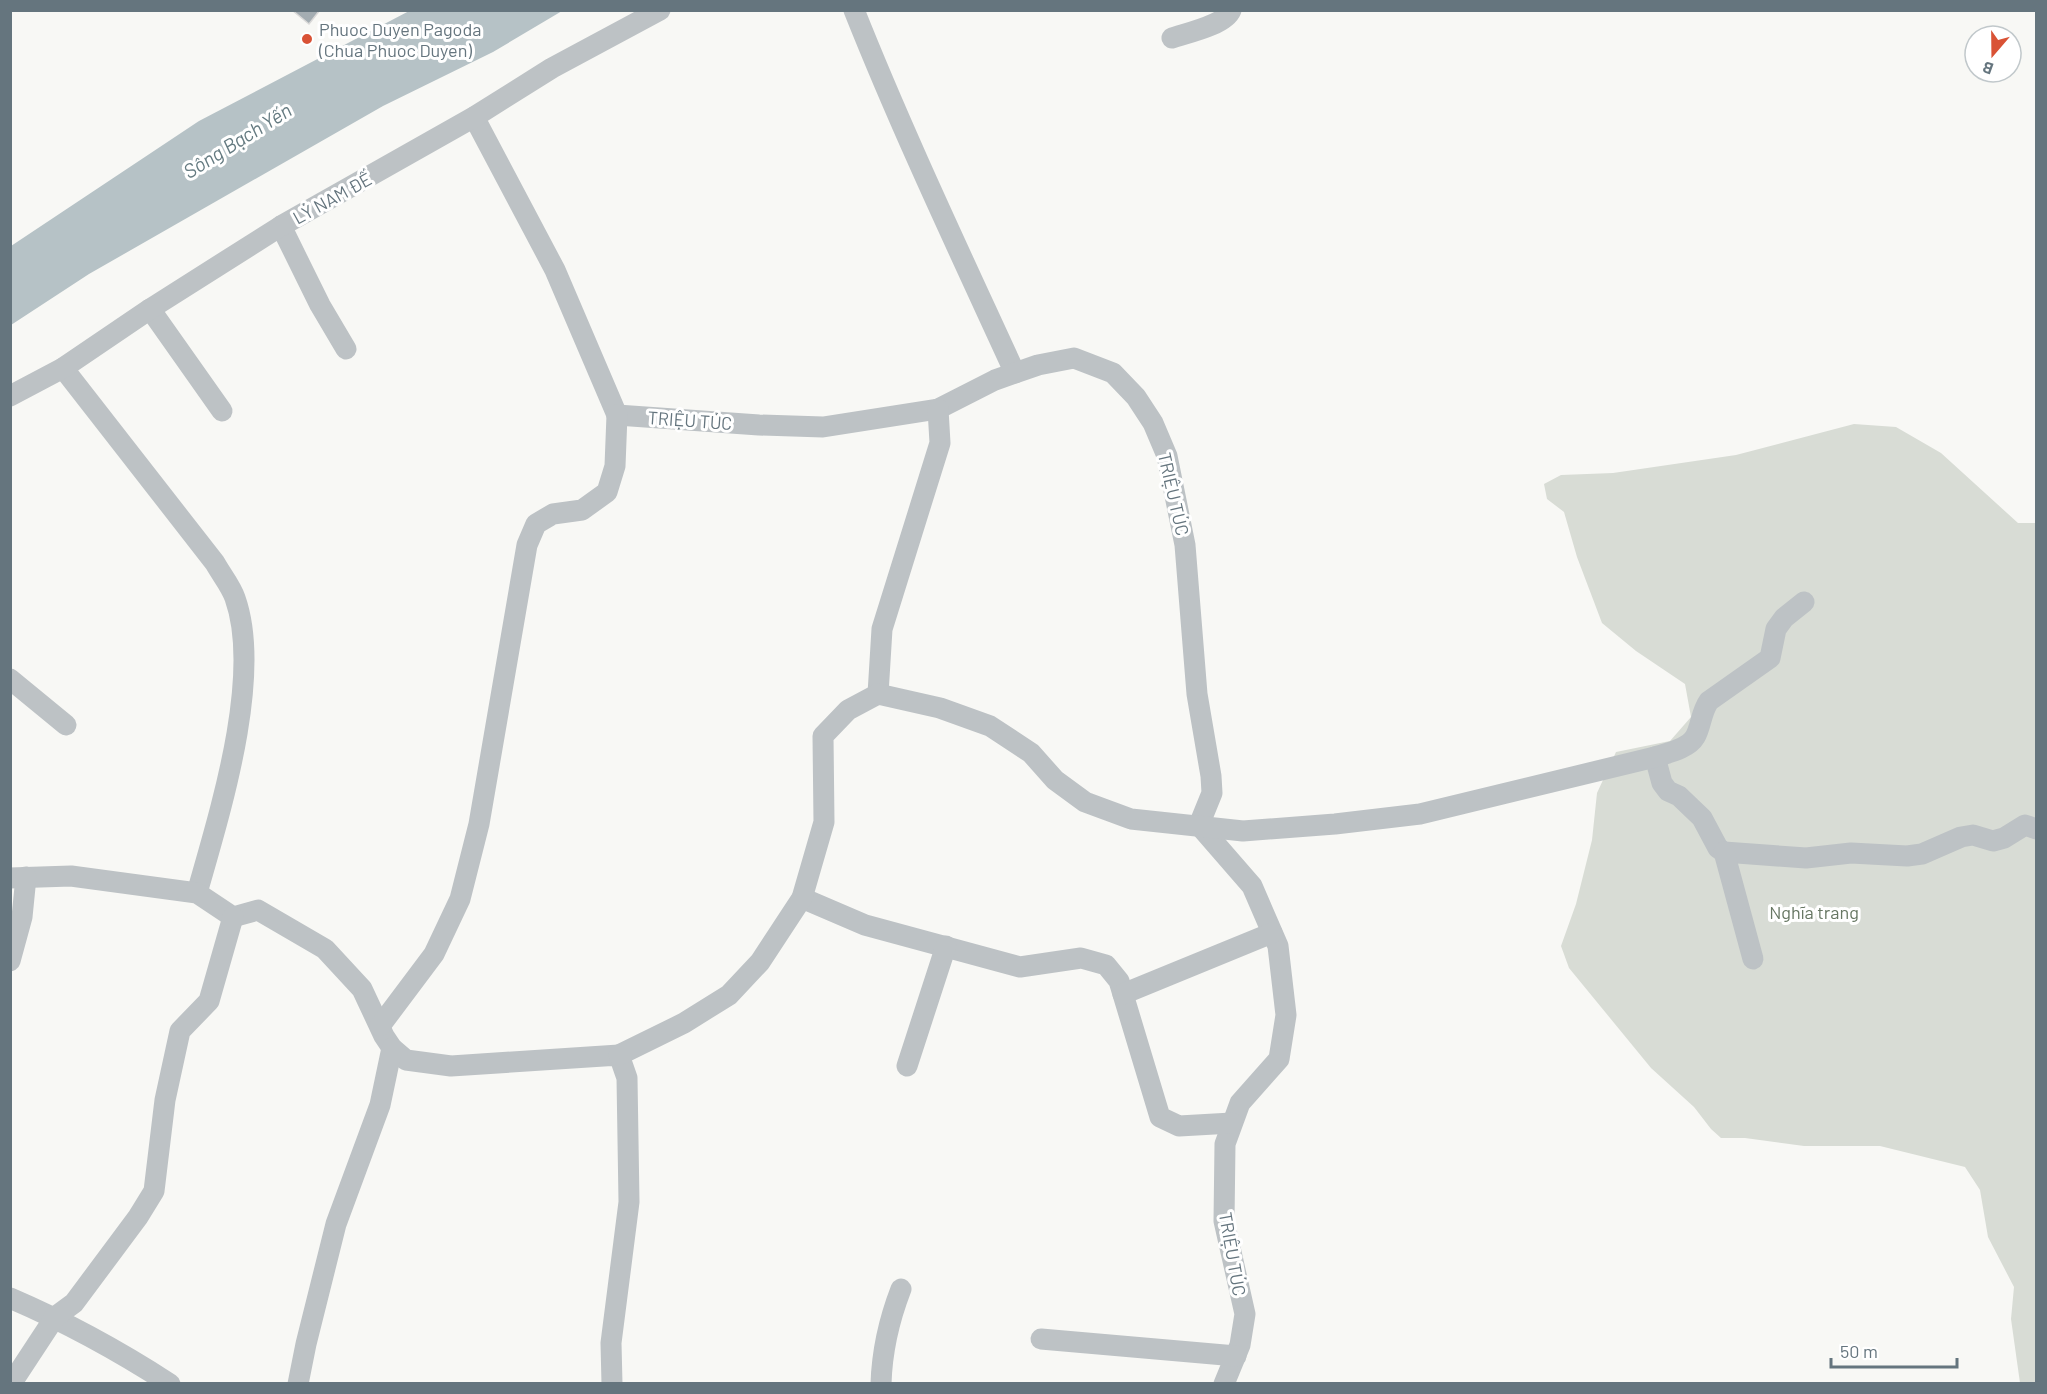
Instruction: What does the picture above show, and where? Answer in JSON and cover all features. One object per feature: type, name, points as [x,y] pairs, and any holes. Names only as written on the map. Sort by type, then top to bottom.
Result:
[{"type":"street","name":"LÝ NAM ĐẾ","points":[[10,396],[63,368],[150,309],[281,226],[474,117],[552,68],[660,10]]},
{"type":"street","points":[[854,10],[904,131],[1015,373]]},
{"type":"street","points":[[1172,38],[1221,21],[1229,16],[1231,10]]},
{"type":"street","points":[[380,1026],[434,954],[460,899],[479,824],[527,545],[536,524],[553,514],[582,510],[607,492],[615,466],[616,415],[555,270],[474,117]]},
{"type":"street","points":[[281,226],[320,305],[346,349]]},
{"type":"street","points":[[150,309],[222,411]]},
{"type":"street","name":"TRIỆU TÚC","points":[[616,415],[759,425],[824,426],[938,409],[995,380],[1038,365],[1074,358],[1113,373],[1136,397],[1153,423],[1167,456],[1185,545],[1197,694],[1212,793],[1199,825],[1252,886],[1278,946],[1286,1015],[1279,1059],[1240,1103],[1225,1144],[1224,1221],[1245,1314],[1240,1345],[1224,1383]]},
{"type":"street","points":[[63,368],[215,563],[235,598],[241,624],[244,661],[243,687],[223,797],[197,893]]},
{"type":"street","points":[[878,694],[882,629],[940,443],[938,409]]},
{"type":"street","points":[[10,961],[22,917],[18,878],[71,876],[197,893],[233,916],[258,910],[325,949],[362,989],[392,1048],[406,1060],[451,1066],[619,1055],[684,1023],[729,995],[760,962],[802,898],[824,822],[823,736],[848,710],[878,694],[940,708],[990,726],[1031,753],[1055,780],[1085,802],[1131,819],[1243,831],[1335,824],[1420,814],[1655,757],[1684,746],[1695,738],[1703,709],[1709,701],[1770,658],[1776,629],[1804,602]]},
{"type":"street","points":[[10,679],[66,725]]},
{"type":"street","points":[[1655,757],[1662,783],[1668,791],[1679,796],[1696,812],[1718,848],[1724,852],[1806,858],[1851,853],[1907,856],[1922,854],[1961,837],[1973,836],[1993,841],[2004,838],[2025,825],[2037,829]]},
{"type":"street","points":[[1724,852],[1753,959]]},
{"type":"street","points":[[802,898],[865,925],[1020,967],[1081,958],[1106,965],[1119,981],[1160,1117],[1179,1126],[1232,1123]]},
{"type":"street","points":[[11,1383],[55,1317],[74,1303],[154,1191],[165,1100],[180,1031],[209,1001],[233,916]]},
{"type":"street","points":[[1123,994],[1272,933]]},
{"type":"street","points":[[907,1066],[946,946]]},
{"type":"street","points":[[298,1383],[336,1224],[380,1105],[392,1048]]},
{"type":"street","points":[[612,1383],[611,1343],[629,1202],[627,1078],[619,1055]]},
{"type":"street","points":[[881,1383],[882,1357],[887,1331],[901,1288]]},
{"type":"street","points":[[10,1298],[55,1317],[170,1383]]},
{"type":"street","points":[[1041,1339],[1236,1356]]},
{"type":"green space","name":"Nghĩa trang","points":[[1854,424],[1896,427],[1941,453],[2018,523],[2036,523],[2036,1383],[2020,1383],[2011,1319],[2014,1287],[1988,1237],[1980,1190],[1965,1167],[1880,1146],[1804,1146],[1745,1138],[1721,1138],[1694,1107],[1651,1068],[1569,968],[1561,946],[1576,904],[1592,840],[1597,793],[1616,752],[1670,741],[1691,717],[1685,684],[1636,651],[1602,623],[1577,557],[1564,512],[1547,499],[1544,484],[1561,475],[1613,473],[1736,455]]},
{"type":"water","name":"Sông Bạch Yến","points":[[411,10],[562,11],[493,52],[383,106],[89,274],[11,325],[11,246],[199,121]]},
{"type":"building","points":[[292,10],[320,10],[309,24]]},
{"type":"place","name":"Phuoc Duyen Pagoda (Chua Phuoc Duyen)","points":[[307,39]]}]
